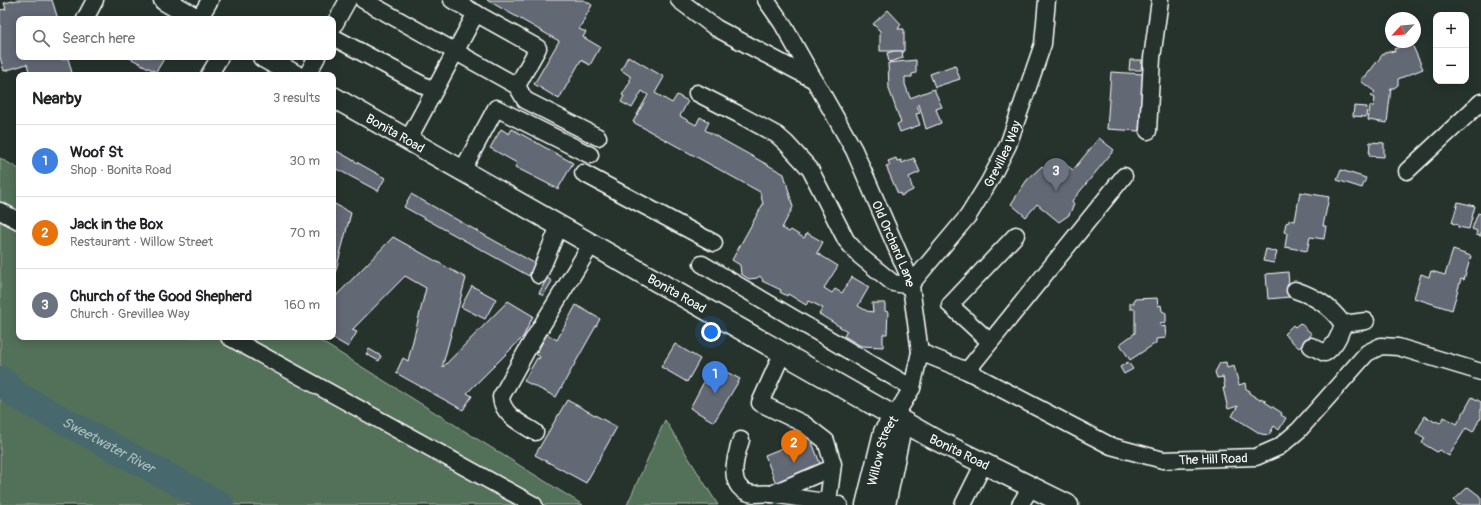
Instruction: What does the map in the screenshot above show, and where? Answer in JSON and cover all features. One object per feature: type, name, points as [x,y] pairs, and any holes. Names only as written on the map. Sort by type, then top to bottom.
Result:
[{"type":"main road","points":[[164,0],[192,12]]},
{"type":"main road","points":[[268,60],[290,72]]},
{"type":"main road","name":"Bonita Road","points":[[336,99],[782,354],[932,438],[1068,505]]},
{"type":"main road","name":"Willow Street","points":[[866,505],[884,432],[895,416]]},
{"type":"main road","name":"Willow Street","points":[[885,505],[899,437],[895,416]]},
{"type":"street","points":[[87,16],[95,0]]},
{"type":"street","points":[[192,12],[210,0]]},
{"type":"street","points":[[336,22],[348,0]]},
{"type":"street","points":[[363,0],[456,50],[517,86],[525,100],[598,137]]},
{"type":"street","points":[[452,0],[538,48],[517,86]]},
{"type":"street","points":[[679,0],[716,28],[814,80]]},
{"type":"street","name":"Old Orchard Lane","points":[[766,0],[782,23],[854,150],[910,279],[920,352],[912,388],[895,416]]},
{"type":"street","name":"Grevillea Way","points":[[911,285],[968,216],[989,182],[1008,146],[1043,44],[1048,0]]},
{"type":"street","points":[[1148,131],[1152,58],[1160,0]]},
{"type":"street","points":[[408,140],[476,13]]},
{"type":"street","points":[[336,39],[434,91]]},
{"type":"street","points":[[211,72],[218,60]]},
{"type":"street","points":[[310,72],[316,60]]},
{"type":"street","points":[[697,93],[740,114],[777,135],[786,143],[810,169],[846,240],[893,283],[911,285]]},
{"type":"street","points":[[1407,171],[1481,102]]},
{"type":"street","points":[[462,171],[496,108],[590,155]]},
{"type":"street","points":[[583,173],[714,242]]},
{"type":"street","points":[[967,371],[1124,176]]},
{"type":"street","points":[[0,211],[16,219]]},
{"type":"street","points":[[539,275],[559,226]]},
{"type":"street","points":[[990,342],[950,305],[1016,235]]},
{"type":"street","points":[[535,432],[508,414],[502,404],[501,397],[528,348],[591,244]]},
{"type":"street","points":[[702,264],[912,388]]},
{"type":"street","points":[[1295,290],[1313,296],[1324,304],[1343,324]]},
{"type":"street","points":[[1343,324],[1366,320]]},
{"type":"street","points":[[1311,346],[1325,353],[1331,349],[1340,335],[1343,324]]},
{"type":"street","points":[[234,340],[534,505]]},
{"type":"street","name":"The Hill Road","points":[[920,352],[967,371],[1111,446],[1163,460],[1256,457],[1279,447],[1299,430],[1367,354],[1381,346],[1398,347],[1481,372]]},
{"type":"street","points":[[741,440],[734,460],[733,472],[737,482],[743,490],[753,494],[771,494],[833,504],[832,468],[826,441],[804,424],[760,403],[782,354]]},
{"type":"street","points":[[963,505],[984,463]]},
{"type":"street","points":[[771,494],[832,468]]},
{"type":"street","points":[[1020,505],[1030,487]]},
{"type":"green space","points":[[0,158],[16,167],[16,340],[319,340],[583,505],[0,505]]},
{"type":"green space","points":[[665,420],[718,505],[627,505]]},
{"type":"building","points":[[17,0],[52,0],[57,16],[16,16],[16,60],[69,60],[72,72],[29,72],[27,64],[4,71],[0,57],[0,10],[6,9],[4,3]]},
{"type":"building","points":[[487,0],[584,0],[592,5],[579,29],[586,32],[583,37],[600,47],[590,65],[581,60],[559,99],[534,84],[559,41]]},
{"type":"building","points":[[888,10],[901,24],[898,29],[904,29],[904,51],[880,51],[880,31],[873,24]]},
{"type":"building","points":[[1414,48],[1423,69],[1398,79],[1398,85],[1391,88],[1387,123],[1368,120],[1370,106],[1374,106],[1375,98],[1371,96],[1375,92],[1362,82],[1362,78],[1366,76],[1383,54],[1389,51],[1395,52],[1394,49]]},
{"type":"building","points":[[902,51],[903,58],[889,62],[887,53]]},
{"type":"building","points":[[628,56],[664,77],[655,93],[672,103],[677,95],[688,101],[680,116],[696,125],[700,117],[709,122],[705,130],[784,174],[793,207],[782,228],[789,232],[791,230],[804,238],[807,233],[823,242],[817,253],[838,266],[824,288],[832,293],[835,289],[842,293],[852,277],[869,287],[858,306],[867,311],[873,312],[872,303],[885,303],[885,311],[888,312],[887,334],[883,334],[883,347],[861,346],[844,336],[847,331],[819,314],[823,308],[809,301],[806,305],[788,294],[787,296],[780,292],[781,290],[762,281],[763,280],[760,276],[749,279],[741,274],[740,265],[732,260],[763,204],[760,192],[633,122],[648,95],[642,91],[632,108],[621,102],[624,96],[622,95],[630,82],[630,76],[621,70]]},
{"type":"building","points":[[134,60],[163,60],[156,72]]},
{"type":"building","points":[[916,60],[916,73],[912,74],[912,77],[905,77],[905,84],[910,98],[934,89],[942,107],[936,109],[941,123],[926,129],[919,104],[917,105],[920,113],[916,114],[920,125],[900,132],[897,124],[901,123],[889,89],[888,63]]},
{"type":"building","points":[[1130,60],[1142,60],[1141,70],[1129,70]]},
{"type":"building","points":[[955,65],[960,79],[935,87],[930,74]]},
{"type":"building","points":[[1111,72],[1143,74],[1139,131],[1107,129]]},
{"type":"building","points":[[1354,106],[1367,107],[1366,117],[1353,116]]},
{"type":"building","points":[[501,129],[509,134],[512,129],[573,163],[558,189],[515,167],[517,163],[490,148]]},
{"type":"building","points":[[1099,138],[1114,150],[1072,201],[1074,204],[1069,215],[1059,222],[1037,204],[1026,217],[1011,204],[1027,180],[1042,166],[1051,173],[1061,161],[1073,170]]},
{"type":"building","points":[[1370,142],[1384,143],[1384,157],[1369,156]]},
{"type":"building","points":[[336,151],[385,178],[378,191],[336,169]]},
{"type":"building","points":[[896,158],[897,161],[901,160],[902,163],[914,158],[920,172],[909,177],[913,190],[901,196],[900,193],[898,194],[886,166],[890,165],[888,161]]},
{"type":"building","points":[[1341,170],[1366,178],[1362,188],[1337,180]]},
{"type":"building","points":[[1300,192],[1329,197],[1323,226],[1326,226],[1324,239],[1310,237],[1307,251],[1285,247],[1287,233],[1284,232],[1286,223],[1289,222],[1289,220],[1295,221]]},
{"type":"building","points":[[411,194],[536,264],[529,276],[404,207]]},
{"type":"building","points":[[1458,202],[1475,206],[1469,229],[1458,227],[1458,225],[1452,223]]},
{"type":"building","points":[[336,205],[351,213],[336,270]]},
{"type":"building","points":[[1478,213],[1481,214],[1481,236],[1476,235],[1477,231],[1472,229]]},
{"type":"building","points":[[393,237],[466,278],[442,368],[508,301],[533,316],[523,337],[467,393],[472,396],[463,410],[396,373],[403,358],[408,361],[426,288],[405,276],[352,330],[357,332],[348,347],[336,340],[336,296]]},
{"type":"building","points":[[1266,249],[1277,252],[1274,263],[1263,261]]},
{"type":"building","points":[[1453,250],[1471,256],[1464,280],[1461,279],[1452,310],[1414,298],[1421,274],[1429,277],[1431,271],[1445,275]]},
{"type":"building","points":[[1288,272],[1290,297],[1268,299],[1266,274]]},
{"type":"building","points":[[547,278],[552,281],[543,296],[539,293]]},
{"type":"building","points":[[472,286],[496,299],[485,319],[461,307]]},
{"type":"building","points":[[1157,298],[1158,306],[1161,305],[1162,311],[1166,313],[1166,322],[1160,323],[1161,327],[1165,326],[1166,338],[1156,339],[1156,343],[1130,360],[1120,344],[1135,333],[1135,309],[1130,309],[1130,303],[1134,303],[1134,299]]},
{"type":"building","points":[[576,305],[600,319],[556,397],[524,381],[537,358],[539,359],[540,357],[536,354],[547,334],[557,340]]},
{"type":"building","points":[[1300,323],[1312,334],[1299,348],[1284,334],[1293,325],[1295,327]]},
{"type":"building","points":[[675,344],[700,359],[687,382],[661,367]]},
{"type":"building","points":[[369,349],[381,356],[379,361],[366,354]]},
{"type":"building","points":[[1128,362],[1133,369],[1124,374],[1120,367]]},
{"type":"building","points":[[1226,362],[1227,368],[1234,366],[1239,385],[1245,383],[1246,389],[1250,391],[1249,393],[1260,400],[1261,398],[1266,401],[1265,402],[1282,413],[1281,415],[1286,418],[1279,430],[1274,426],[1269,435],[1261,434],[1232,416],[1238,406],[1228,409],[1223,388],[1225,388],[1223,377],[1217,378],[1215,372],[1220,363]]},
{"type":"building","points":[[713,365],[740,379],[714,422],[690,408]]},
{"type":"building","points":[[1472,397],[1481,402],[1481,419],[1473,432],[1466,428],[1449,456],[1439,450],[1437,452],[1422,443],[1425,438],[1416,433],[1425,416],[1435,422],[1440,423],[1444,417],[1457,424]]},
{"type":"building","points":[[567,400],[617,427],[586,483],[535,455]]},
{"type":"building","points":[[810,437],[823,471],[778,489],[765,455]]},
{"type":"building","points":[[1468,487],[1481,497],[1481,505],[1458,505],[1454,500]]},
{"type":"waterway","name":"Sweetwater River","points":[[0,380],[18,396],[220,505]]},
{"type":"place","name":"Church of the Good Shepherd","points":[[1056,191]]},
{"type":"place","name":"Woof St","points":[[715,394]]},
{"type":"place","name":"Jack in the Box","points":[[794,463]]}]
